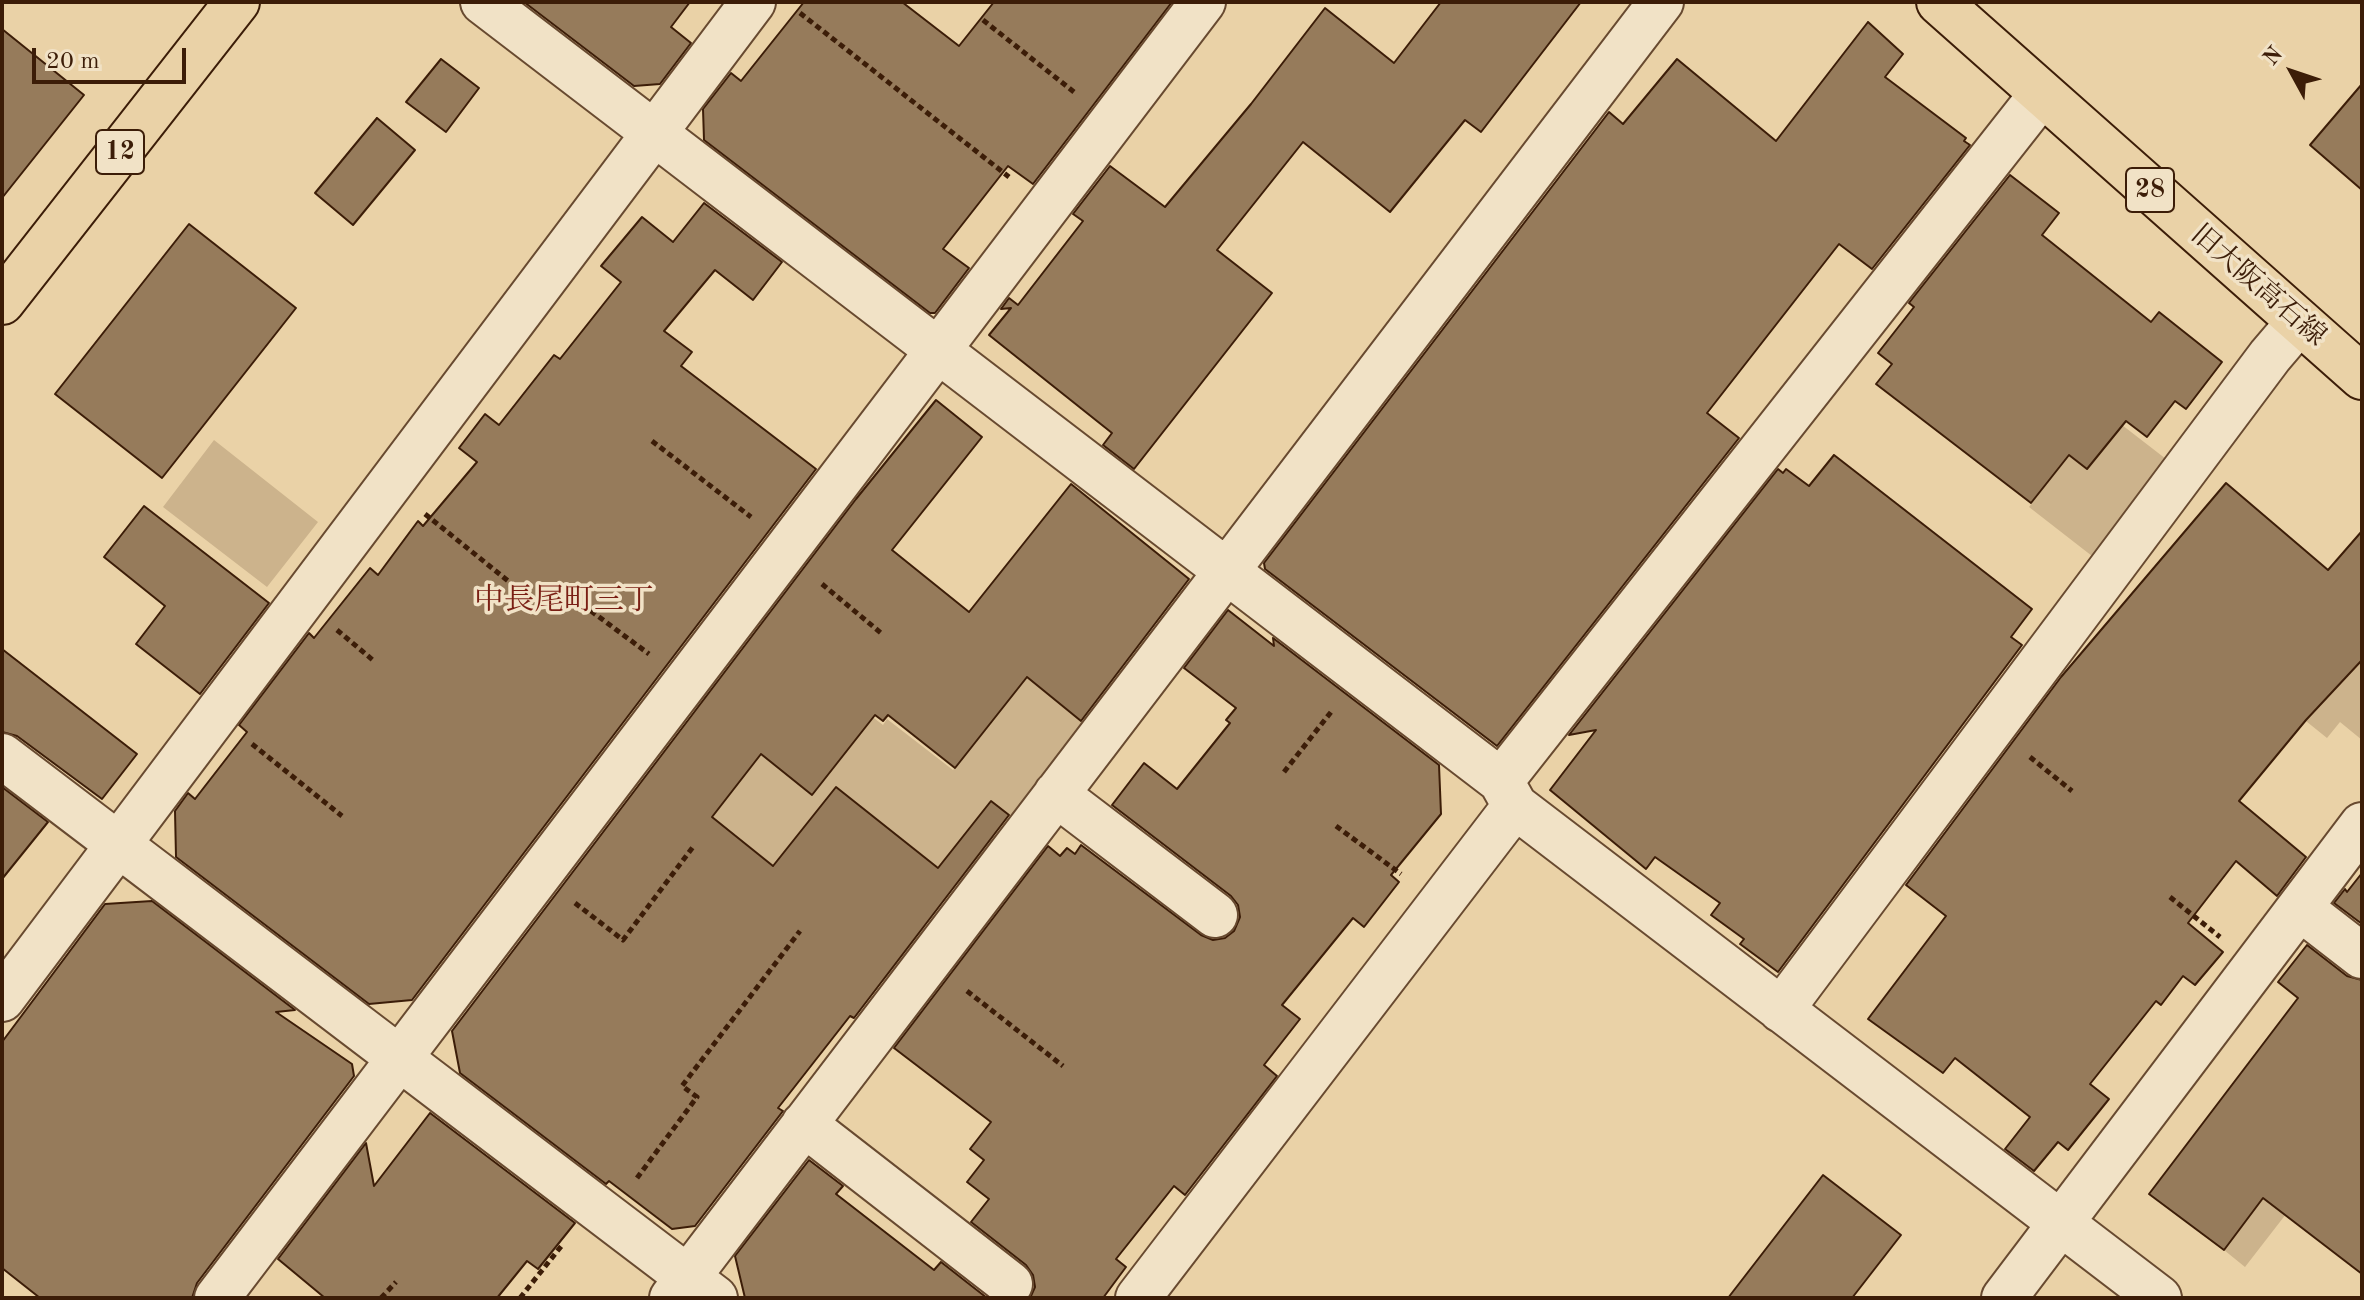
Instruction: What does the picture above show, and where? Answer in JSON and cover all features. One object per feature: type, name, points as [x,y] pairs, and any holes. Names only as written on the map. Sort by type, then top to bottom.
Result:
[{"type":"main road","name":"12","points":[[2,302],[237,2]]},
{"type":"main road","name":"旧大阪高石線","points":[[1939,2],[2362,377]]},
{"type":"street","points":[[483,2],[1362,673],[1781,1010],[2159,1298]]},
{"type":"street","points":[[2,999],[753,2]]},
{"type":"street","points":[[217,1298],[1203,2]]},
{"type":"street","points":[[2,756],[600,1212],[692,1291],[804,1124],[1661,2]]},
{"type":"street","points":[[1138,1298],[1440,904],[1508,793],[2041,95]]},
{"type":"street","points":[[1781,1010],[2261,368],[2299,322]]},
{"type":"street","points":[[1056,794],[1215,915]]},
{"type":"street","points":[[2004,1298],[2362,825]]},
{"type":"street","points":[[2300,908],[2362,956]]},
{"type":"street","points":[[804,1124],[1010,1284]]},
{"type":"path","points":[[799,12],[1048,207]]},
{"type":"path","points":[[983,20],[1112,123]]},
{"type":"path","points":[[652,441],[787,550],[881,633]]},
{"type":"path","points":[[389,486],[533,601],[556,585],[686,682]]},
{"type":"path","points":[[1284,772],[1362,673]]},
{"type":"path","points":[[217,716],[342,816]]},
{"type":"path","points":[[1336,826],[1440,904]]},
{"type":"path","points":[[539,876],[623,940],[693,847]]},
{"type":"path","points":[[2170,897],[2256,966]]},
{"type":"path","points":[[520,1298],[600,1212],[697,1097],[682,1086],[800,931]]},
{"type":"path","points":[[928,961],[1063,1066]]},
{"type":"path","points":[[381,1298],[396,1282]]},
{"type":"shaded area","points":[[2122,425],[2166,459],[2092,556],[2029,507],[2069,455],[2088,469]]},
{"type":"shaded area","points":[[214,440],[318,522],[267,587],[163,507]]},
{"type":"shaded area","points":[[976,603],[1054,665],[1038,686],[1087,724],[1012,818],[991,801],[974,822],[996,839],[960,884],[920,854],[917,920],[926,928],[883,982],[745,874],[759,855],[739,839],[697,836],[743,746],[691,704],[712,677],[761,717],[845,696],[883,725],[887,719],[953,770],[1023,682],[970,639],[934,655]]},
{"type":"shaded area","points":[[2362,660],[2362,740],[2340,722],[2327,738],[2281,701]]},
{"type":"shaded area","points":[[2291,1006],[2362,1061],[2362,1116],[2245,1267],[2224,1250],[2349,1085],[2275,1028]]},
{"type":"building","points":[[524,2],[690,2],[671,27],[691,43],[660,84],[634,86]]},
{"type":"building","points":[[804,2],[902,2],[959,46],[994,2],[1172,2],[1033,184],[1008,166],[943,249],[969,268],[935,313],[930,313],[704,140],[703,109],[731,73],[741,81]]},
{"type":"building","points":[[1441,2],[1581,2],[1481,132],[1465,120],[1390,212],[1303,142],[1217,250],[1272,293],[1134,469],[1103,445],[1112,433],[989,335],[1011,308],[1001,309],[1009,298],[1018,305],[1083,221],[1073,214],[1110,166],[1165,207],[1251,104],[1325,8],[1394,63]]},
{"type":"building","points":[[1868,22],[1903,54],[1885,77],[1966,138],[1964,141],[1970,145],[1872,269],[1839,244],[1707,413],[1739,438],[1497,746],[1265,569],[1264,563],[1609,112],[1623,124],[1677,59],[1776,141]]},
{"type":"building","points":[[2,29],[84,95],[2,198]]},
{"type":"building","points":[[441,59],[479,88],[446,132],[406,102]]},
{"type":"building","points":[[2362,84],[2362,190],[2310,145]]},
{"type":"building","points":[[377,118],[415,150],[353,225],[315,193]]},
{"type":"building","points":[[2010,175],[2059,213],[2042,235],[2151,322],[2159,312],[2222,362],[2186,409],[2175,401],[2147,437],[2126,421],[2087,469],[2069,455],[2031,503],[1876,384],[1892,364],[1878,353],[1914,307],[1909,303]]},
{"type":"building","points":[[704,203],[782,262],[753,300],[715,270],[664,331],[692,352],[681,366],[816,469],[412,1000],[369,1004],[176,857],[175,811],[188,793],[195,799],[247,732],[239,725],[309,633],[314,638],[370,568],[378,575],[418,521],[423,526],[477,462],[459,448],[485,414],[499,425],[554,355],[560,359],[621,282],[601,266],[642,217],[673,242]]},
{"type":"building","points":[[189,224],[296,308],[162,478],[55,394]]},
{"type":"building","points":[[936,400],[982,437],[892,550],[969,612],[1071,484],[1189,579],[1081,721],[1027,677],[955,768],[888,715],[883,721],[875,715],[812,795],[761,754],[712,817],[773,866],[836,787],[938,868],[991,801],[1009,815],[854,1018],[850,1016],[778,1108],[783,1111],[695,1226],[672,1229],[609,1181],[606,1184],[460,1073],[452,1031],[856,499]]},
{"type":"building","points":[[1834,455],[2032,609],[2011,637],[2022,645],[1778,972],[1740,944],[1744,939],[1711,915],[1720,903],[1655,857],[1646,869],[1550,790],[1596,730],[1569,735],[1778,469],[1783,473],[1786,469],[1809,486]]},
{"type":"building","points":[[2226,483],[2328,570],[2362,531],[2362,660],[2306,720],[2239,801],[2306,857],[2277,896],[2236,861],[2188,923],[2223,952],[2195,985],[2183,976],[2161,1005],[2156,1001],[2090,1084],[2109,1099],[2068,1150],[2058,1142],[2034,1171],[2005,1149],[2030,1117],[1955,1058],[1943,1073],[1868,1019],[1946,916],[1906,885],[2061,677]]},
{"type":"building","points":[[144,506],[269,603],[200,694],[136,644],[165,606],[104,557]]},
{"type":"building","points":[[1228,610],[1274,646],[1273,638],[1439,765],[1441,814],[1391,875],[1399,882],[1364,927],[1353,918],[1282,1005],[1300,1019],[1264,1065],[1277,1076],[1185,1195],[1174,1186],[1116,1259],[1126,1267],[1103,1298],[1030,1298],[1035,1287],[1033,1275],[1026,1265],[971,1222],[989,1199],[967,1182],[984,1160],[970,1149],[991,1122],[894,1048],[1048,846],[1060,856],[1067,848],[1075,854],[1081,845],[1201,935],[1213,940],[1225,938],[1234,931],[1240,917],[1238,905],[1231,896],[1112,805],[1144,763],[1177,789],[1230,723],[1226,720],[1236,708],[1184,668]]},
{"type":"building","points":[[2,649],[137,754],[102,799],[17,736],[2,732]]},
{"type":"building","points":[[2,787],[48,822],[2,879]]},
{"type":"building","points":[[2362,873],[2362,924],[2334,903]]},
{"type":"building","points":[[152,901],[295,1010],[276,1012],[352,1064],[354,1076],[197,1283],[192,1298],[40,1298],[2,1268],[2,1042],[105,904]]},
{"type":"building","points":[[2307,945],[2347,976],[2362,980],[2362,1274],[2263,1198],[2224,1250],[2149,1194],[2298,998],[2278,982]]},
{"type":"building","points":[[430,1113],[575,1223],[538,1269],[527,1261],[497,1298],[325,1298],[278,1259],[366,1143],[374,1186]]},
{"type":"building","points":[[809,1160],[843,1186],[836,1194],[934,1270],[941,1262],[987,1298],[745,1298],[735,1256]]},
{"type":"building","points":[[1823,1175],[1901,1235],[1852,1298],[1728,1298]]},
{"type":"district","name":"中長尾町三丁","points":[[564,601]]}]
